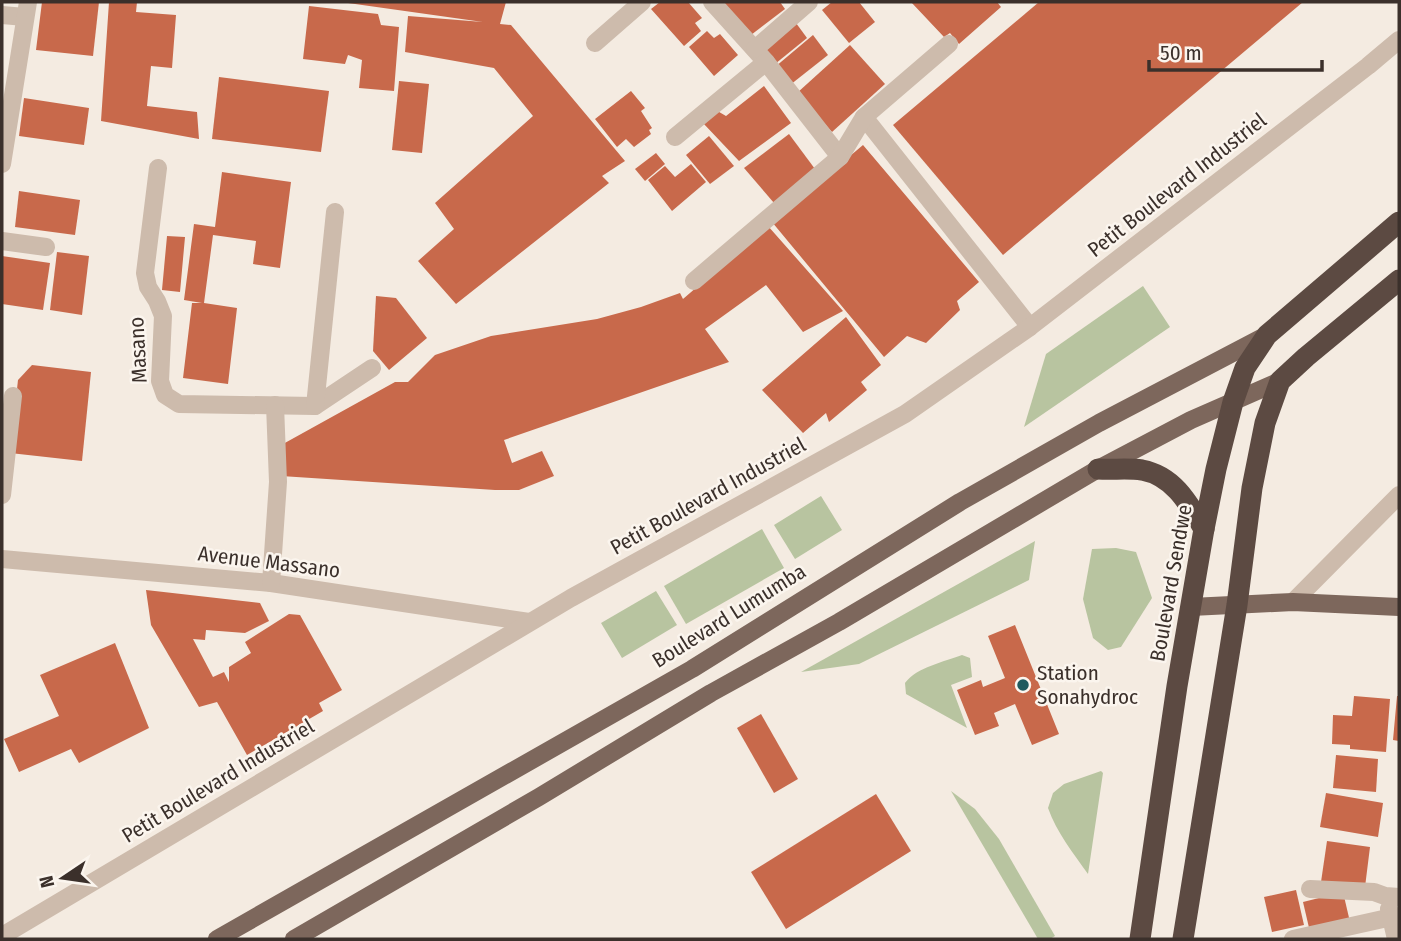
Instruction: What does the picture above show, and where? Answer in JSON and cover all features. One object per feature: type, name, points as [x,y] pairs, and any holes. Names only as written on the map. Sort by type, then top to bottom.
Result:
[{"type":"highway","name":"Boulevard Lumumba","points":[[1233,402],[1245,368],[1267,335],[1399,222]]},
{"type":"highway","points":[[1183,939],[1237,605],[1252,488],[1265,423],[1280,381],[1399,280]]},
{"type":"highway","name":"Boulevard Sendwe","points":[[1140,939],[1177,686],[1204,529],[1233,402]]},
{"type":"highway","points":[[1098,469],[1142,470],[1164,478],[1185,498],[1204,529]]},
{"type":"main road","name":"Boulevard Lumumba","points":[[217,939],[692,669],[984,489],[1099,423],[1267,335]]},
{"type":"main road","points":[[294,939],[1098,469],[1191,420],[1280,381]]},
{"type":"main road","points":[[1191,607],[1293,602],[1399,607]]},
{"type":"street","points":[[595,43],[642,2]]},
{"type":"street","points":[[712,2],[761,55],[840,157]]},
{"type":"street","points":[[675,137],[761,55],[809,2]]},
{"type":"street","points":[[2,15],[26,10],[7,98],[2,164]]},
{"type":"street","name":"Petit Boulevard Industriel","points":[[2,936],[529,622],[905,414],[1030,327],[1399,40]]},
{"type":"street","points":[[694,281],[840,157],[864,117],[949,44]]},
{"type":"street","points":[[864,117],[1030,327]]},
{"type":"street","name":"Masano","points":[[158,168],[145,273],[148,287],[163,316],[160,381],[165,395],[179,404],[315,406]]},
{"type":"street","points":[[315,406],[335,212]]},
{"type":"street","points":[[2,241],[46,247]]},
{"type":"street","points":[[315,406],[372,368]]},
{"type":"street","points":[[2,495],[13,396]]},
{"type":"street","points":[[271,583],[278,482],[275,405]]},
{"type":"street","points":[[1293,602],[1399,495]]},
{"type":"street","name":"Avenue Massano","points":[[2,559],[271,583],[529,622]]},
{"type":"street","points":[[1310,888],[1374,892],[1392,896],[1396,939]]},
{"type":"street","points":[[1293,939],[1392,917]]},
{"type":"green space","points":[[1143,286],[1170,327],[1024,427],[1046,354]]},
{"type":"green space","points":[[821,496],[842,530],[795,559],[774,525]]},
{"type":"green space","points":[[762,529],[784,568],[686,624],[664,586]]},
{"type":"green space","points":[[1035,541],[1029,580],[859,664],[801,672]]},
{"type":"green space","points":[[1116,548],[1136,552],[1152,598],[1121,647],[1108,650],[1093,638],[1083,599],[1092,549]]},
{"type":"green space","points":[[656,591],[677,625],[622,658],[601,623]]},
{"type":"green space","points":[[962,655],[970,658],[972,677],[951,685],[967,728],[906,694],[905,683],[924,669]]},
{"type":"green space","points":[[1101,771],[1103,773],[1088,874],[1061,834],[1048,808],[1053,793],[1064,784]]},
{"type":"green space","points":[[951,791],[975,809],[999,839],[1055,936],[1038,939]]},
{"type":"building","points":[[42,2],[99,2],[93,56],[36,50]]},
{"type":"building","points":[[109,2],[137,2],[136,12],[176,15],[172,68],[151,66],[147,106],[197,112],[199,139],[101,121]]},
{"type":"building","points":[[348,2],[506,2],[500,24],[511,25],[625,161],[602,176],[609,183],[456,304],[418,261],[454,229],[435,203],[533,116],[494,68],[405,52],[408,16],[483,22]]},
{"type":"building","points":[[660,2],[688,2],[702,18],[695,23],[701,31],[684,46],[651,9]]},
{"type":"building","points":[[722,2],[780,2],[785,9],[751,35]]},
{"type":"building","points":[[832,2],[859,2],[875,22],[849,43],[822,10]]},
{"type":"building","points":[[911,2],[997,2],[1001,7],[959,44],[950,33],[944,37]]},
{"type":"building","points":[[1039,2],[1303,2],[1003,255],[893,125]]},
{"type":"building","points":[[309,6],[378,14],[381,25],[399,27],[394,91],[359,88],[362,60],[348,55],[345,64],[303,59]]},
{"type":"building","points":[[796,23],[807,38],[775,64],[763,49]]},
{"type":"building","points":[[707,31],[714,38],[720,34],[738,55],[714,76],[689,47]]},
{"type":"building","points":[[813,35],[828,55],[790,85],[775,67]]},
{"type":"building","points":[[850,45],[885,84],[832,132],[797,93]]},
{"type":"building","points":[[219,77],[329,91],[321,152],[212,139]]},
{"type":"building","points":[[399,81],[429,84],[422,153],[392,150]]},
{"type":"building","points":[[764,86],[791,123],[739,161],[703,123],[714,109],[726,116]]},
{"type":"building","points":[[631,91],[645,108],[641,111],[652,128],[649,130],[651,134],[634,147],[626,139],[617,147],[595,119]]},
{"type":"building","points":[[24,98],[89,108],[84,145],[19,136]]},
{"type":"building","points":[[789,134],[815,169],[774,203],[744,168]]},
{"type":"building","points":[[709,136],[734,166],[710,184],[686,155]]},
{"type":"building","points":[[863,145],[979,282],[957,301],[960,310],[926,343],[907,336],[884,357],[772,222]]},
{"type":"building","points":[[656,153],[665,164],[645,181],[635,169]]},
{"type":"building","points":[[691,164],[706,182],[672,211],[648,180],[665,166],[675,177]]},
{"type":"building","points":[[222,172],[291,182],[280,268],[253,264],[256,241],[213,235],[204,303],[237,308],[228,384],[183,378],[192,303],[202,303],[184,300],[194,224],[215,227]]},
{"type":"building","points":[[19,191],[80,200],[75,235],[15,227]]},
{"type":"building","points":[[768,226],[843,311],[803,332],[766,285],[705,329],[729,362],[504,440],[512,463],[542,451],[554,476],[519,490],[495,490],[281,476],[283,444],[395,382],[408,382],[435,355],[491,336],[597,319],[680,293],[683,299]]},
{"type":"building","points":[[167,236],[185,237],[180,292],[162,290]]},
{"type":"building","points":[[57,252],[89,256],[82,315],[50,310]]},
{"type":"building","points":[[2,256],[50,263],[43,310],[2,304]]},
{"type":"building","points":[[376,296],[396,298],[427,338],[389,370],[373,351]]},
{"type":"building","points":[[846,317],[881,365],[861,382],[867,390],[829,422],[826,413],[803,433],[762,390]]},
{"type":"building","points":[[32,365],[91,372],[82,461],[10,453],[18,380]]},
{"type":"building","points":[[146,590],[260,603],[269,621],[245,633],[206,630],[205,640],[193,639],[213,677],[224,672],[229,682],[229,667],[251,653],[245,642],[289,614],[300,615],[342,690],[319,703],[323,711],[247,755],[217,702],[199,707],[151,625]]},
{"type":"building","points":[[1015,625],[1059,734],[1032,745],[1015,704],[994,713],[999,726],[975,735],[957,690],[981,680],[983,687],[1005,678],[988,636]]},
{"type":"building","points":[[115,643],[149,728],[79,763],[71,749],[19,772],[4,739],[59,716],[40,675]]},
{"type":"building","points":[[1354,696],[1390,699],[1386,752],[1350,749],[1350,745],[1332,744],[1333,715],[1352,716]]},
{"type":"building","points":[[1399,696],[1399,741],[1393,740]]},
{"type":"building","points":[[761,714],[798,779],[774,793],[737,728]]},
{"type":"building","points":[[1336,755],[1378,759],[1376,792],[1333,788]]},
{"type":"building","points":[[1326,793],[1383,803],[1378,837],[1320,827]]},
{"type":"building","points":[[876,794],[911,851],[786,929],[751,872]]},
{"type":"building","points":[[1327,841],[1370,847],[1365,887],[1321,882]]},
{"type":"building","points":[[1296,890],[1304,925],[1272,932],[1264,897]]},
{"type":"building","points":[[1343,892],[1350,922],[1310,932],[1303,902]]},
{"type":"place","name":"Station Sonahydroc","points":[[1023,685]]}]
